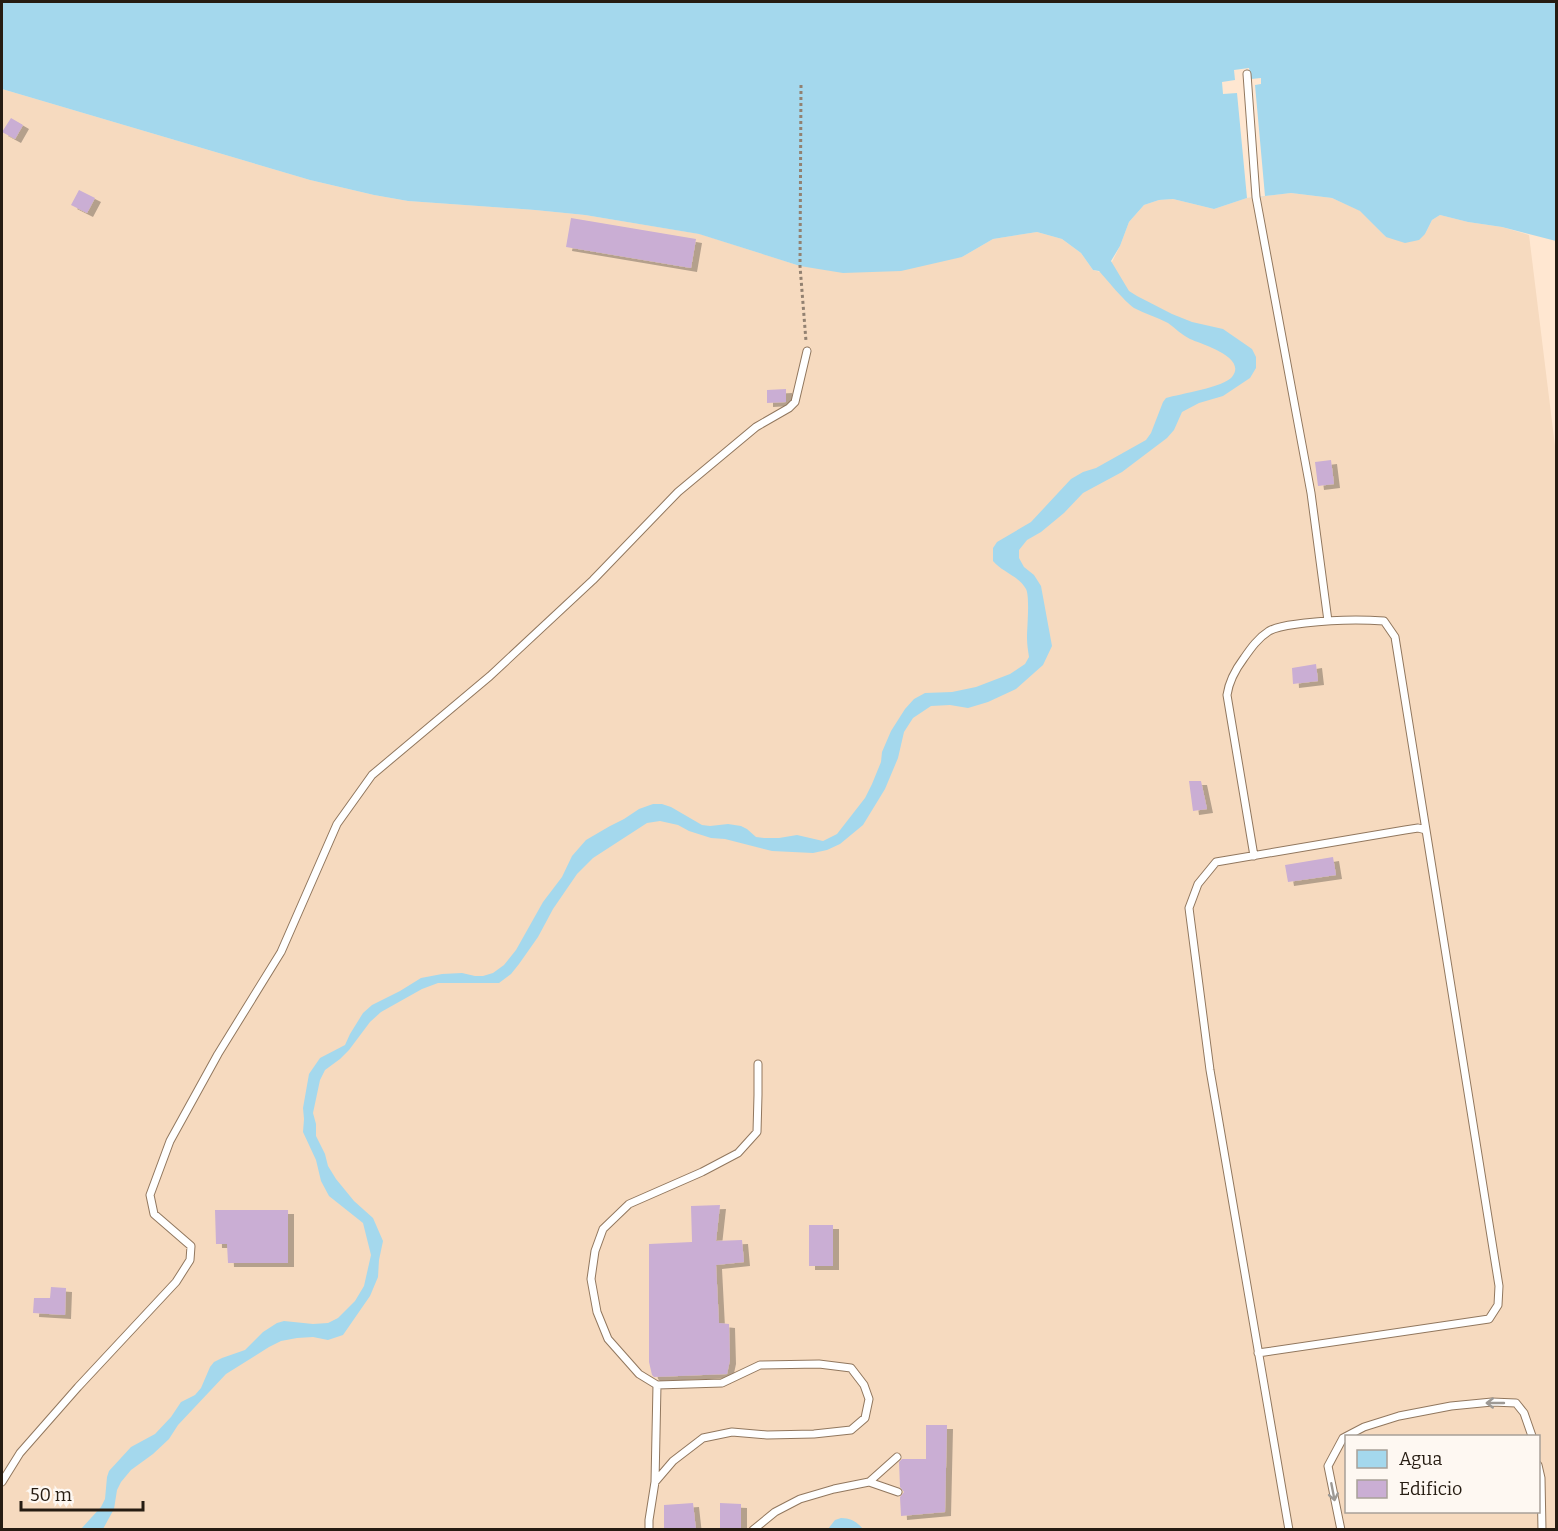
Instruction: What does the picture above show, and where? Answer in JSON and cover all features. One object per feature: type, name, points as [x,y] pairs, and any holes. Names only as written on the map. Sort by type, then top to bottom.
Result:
[{"type":"lane","points":[[1247,74],[1256,197],[1311,493],[1328,621]]},
{"type":"lane","points":[[2,1482],[20,1452],[176,1282],[190,1260],[191,1246],[154,1214],[150,1195],[170,1141],[218,1054],[281,952],[337,824],[372,776],[490,676],[593,580],[678,492],[756,427],[789,408],[795,402],[807,351]]},
{"type":"lane","points":[[1254,856],[1227,695],[1229,682],[1242,660],[1259,639],[1270,631],[1283,626],[1328,621],[1384,621],[1395,636],[1499,1286],[1498,1305],[1489,1319],[1258,1353]]},
{"type":"lane","points":[[1289,1530],[1210,1070],[1189,908],[1198,884],[1216,862],[1418,828],[1426,830]]},
{"type":"lane","points":[[655,1482],[673,1461],[703,1438],[732,1432],[767,1435],[851,1430],[865,1418],[869,1399],[864,1385],[851,1368],[819,1364],[760,1365],[722,1383],[657,1385],[639,1374],[608,1339],[597,1312],[591,1279],[595,1251],[603,1229],[629,1204],[702,1172],[738,1153],[757,1132],[758,1064]]},
{"type":"lane","points":[[649,1530],[655,1482],[657,1385]]},
{"type":"lane","points":[[1349,1435],[1364,1427],[1399,1416],[1451,1406],[1492,1402],[1516,1403],[1524,1413],[1532,1435]]},
{"type":"lane","points":[[1341,1530],[1328,1466],[1345,1437]]},
{"type":"lane","points":[[753,1530],[775,1512],[800,1499],[869,1482],[897,1457]]},
{"type":"lane","points":[[1540,1472],[1542,1530]]},
{"type":"lane","points":[[869,1482],[898,1492]]},
{"type":"path","points":[[801,85],[800,267],[807,351]]},
{"type":"shaded area","points":[[2,89],[310,180],[374,195],[408,201],[585,215],[700,234],[800,266],[962,257],[993,239],[1037,232],[1062,239],[1081,253],[1093,270],[1100,272],[1112,262],[1129,222],[1144,205],[1159,200],[1173,199],[1214,209],[1247,198],[1291,193],[1332,198],[1361,211],[1386,237],[1425,234],[1432,220],[1440,215],[1502,227],[1529,235],[1556,454],[1556,1529],[2,1529]]},
{"type":"water","points":[[2,2],[1556,2],[1556,241],[1502,227],[1440,215],[1432,220],[1419,240],[1405,243],[1386,237],[1360,211],[1332,198],[1291,193],[1247,198],[1214,209],[1173,199],[1159,200],[1144,205],[1129,222],[1120,246],[1111,261],[1129,291],[1172,314],[1192,322],[1223,329],[1252,349],[1256,357],[1256,368],[1250,378],[1223,396],[1199,403],[1182,412],[1174,430],[1167,438],[1122,472],[1083,493],[1064,513],[1027,540],[1019,550],[1019,558],[1024,567],[1034,575],[1041,586],[1052,646],[1043,665],[1016,689],[988,702],[968,708],[950,705],[931,706],[913,718],[904,732],[898,758],[885,789],[863,825],[840,844],[813,853],[772,851],[725,839],[711,838],[678,825],[660,821],[647,823],[593,858],[577,874],[519,964],[499,983],[438,983],[422,989],[381,1012],[370,1022],[349,1050],[325,1070],[320,1080],[313,1113],[316,1136],[328,1166],[354,1201],[373,1218],[383,1241],[378,1277],[370,1296],[343,1335],[328,1340],[313,1337],[281,1341],[226,1374],[178,1425],[169,1439],[131,1470],[121,1482],[117,1490],[114,1509],[103,1529],[81,1529],[101,1507],[105,1499],[109,1471],[131,1447],[155,1434],[181,1402],[195,1395],[214,1362],[245,1350],[263,1332],[277,1323],[284,1321],[328,1323],[338,1318],[355,1301],[364,1286],[371,1255],[363,1223],[329,1196],[303,1132],[303,1108],[309,1074],[320,1058],[345,1045],[363,1013],[372,1005],[421,978],[462,973],[483,976],[493,973],[504,965],[516,950],[543,902],[562,877],[572,856],[586,840],[639,809],[653,804],[662,804],[702,825],[741,826],[756,837],[779,838],[797,835],[823,841],[837,834],[865,798],[881,762],[882,752],[891,731],[914,699],[925,693],[952,692],[976,687],[1010,674],[1025,664],[1029,657],[1026,589],[993,561],[993,548],[997,542],[1031,522],[1071,479],[1146,440],[1166,398],[1220,384],[1232,377],[1235,370],[1234,363],[1221,352],[1190,339],[1168,323],[1134,308],[1099,271],[1093,270],[1081,253],[1062,239],[1037,232],[993,239],[962,257],[901,271],[843,273],[800,266],[699,234],[585,215],[408,201],[374,195],[310,180],[2,89]]},
{"type":"water","points":[[841,1518],[854,1521],[863,1529],[828,1529],[835,1520]]},
{"type":"pier","points":[[1249,68],[1251,79],[1261,78],[1261,84],[1255,85],[1265,196],[1247,198],[1237,93],[1223,94],[1222,82],[1235,80],[1234,70]]},
{"type":"building","points":[[11,118],[23,125],[15,139],[2,132]]},
{"type":"building","points":[[79,190],[95,198],[87,213],[71,205]]},
{"type":"building","points":[[571,218],[696,239],[691,268],[566,247]]},
{"type":"building","points":[[786,389],[786,402],[767,403],[767,390]]},
{"type":"building","points":[[1331,460],[1334,484],[1318,486],[1315,462]]},
{"type":"building","points":[[1316,664],[1318,681],[1293,684],[1292,668]]},
{"type":"building","points":[[1189,781],[1201,781],[1207,809],[1193,811]]},
{"type":"building","points":[[1333,857],[1336,875],[1288,882],[1285,865]]},
{"type":"building","points":[[720,1205],[716,1241],[742,1240],[744,1262],[716,1265],[719,1323],[729,1324],[730,1360],[727,1374],[654,1377],[649,1362],[649,1244],[692,1242],[691,1206]]},
{"type":"building","points":[[215,1210],[288,1210],[288,1263],[228,1263],[227,1244],[216,1244]]},
{"type":"building","points":[[809,1225],[833,1225],[833,1266],[809,1266]]},
{"type":"building","points":[[51,1287],[66,1288],[65,1315],[33,1313],[34,1298],[50,1298]]},
{"type":"building","points":[[926,1425],[947,1425],[945,1512],[901,1516],[900,1497],[904,1492],[900,1487],[899,1462],[902,1459],[926,1459]]},
{"type":"building","points":[[693,1503],[696,1530],[664,1530],[664,1505]]},
{"type":"building","points":[[720,1503],[741,1504],[741,1530],[720,1530]]}]
